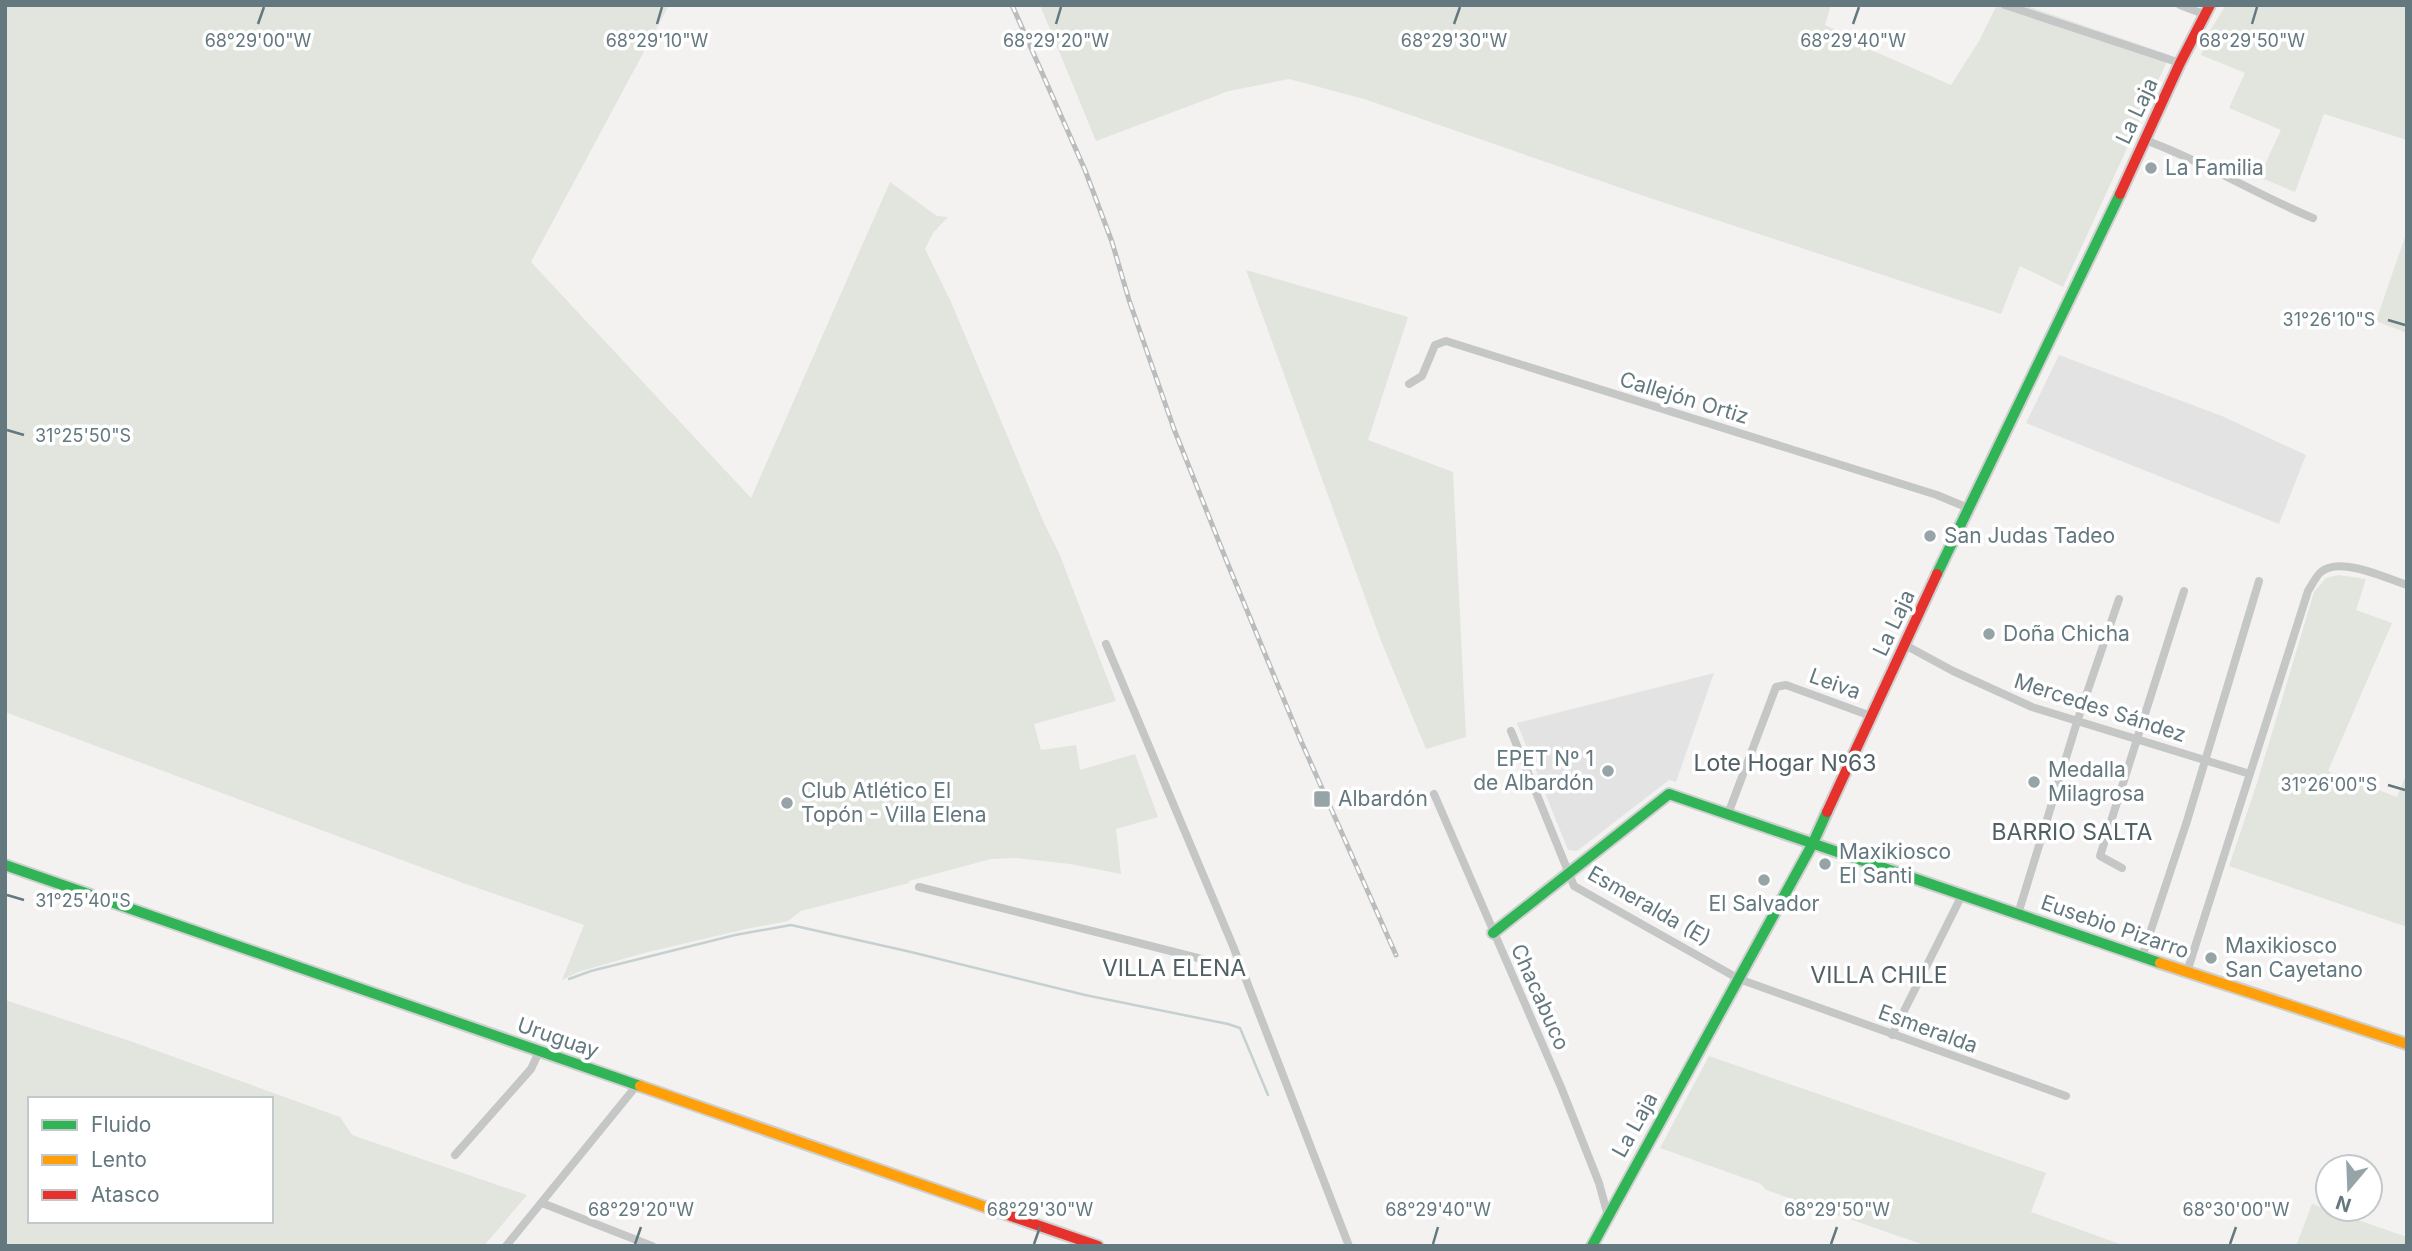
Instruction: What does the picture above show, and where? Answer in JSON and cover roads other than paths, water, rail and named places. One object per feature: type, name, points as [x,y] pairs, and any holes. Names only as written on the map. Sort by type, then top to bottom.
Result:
[{"type":"street","points":[[2005,5],[2180,63]]},
{"type":"street","points":[[2180,5],[2208,10]]},
{"type":"street","name":"La Laja","points":[[1592,1246],[1812,845],[1968,508],[2180,63],[2208,10]]},
{"type":"street","points":[[2145,140],[2181,153],[2239,184],[2313,218]]},
{"type":"street","name":"Callejón Ortiz","points":[[1409,384],[1422,376],[1435,345],[1446,341],[1937,495],[1968,508]]},
{"type":"street","points":[[2187,972],[2308,591],[2321,571],[2337,565],[2368,571],[2407,585]]},
{"type":"street","points":[[2143,957],[2259,581]]},
{"type":"street","points":[[2122,868],[2100,856],[2184,591]]},
{"type":"street","points":[[2018,914],[2077,722],[2119,599]]},
{"type":"street","points":[[1106,644],[1241,969],[1349,1246]]},
{"type":"street","name":"Mercedes Sández","points":[[1905,645],[2000,693],[2077,722],[2250,774]]},
{"type":"street","name":"Leiva","points":[[1728,814],[1776,687],[1786,685],[1871,716]]},
{"type":"street","name":"Esmeralda (E)","points":[[1511,731],[1574,886],[1739,979]]},
{"type":"street","name":"Chacabuco","points":[[1434,794],[1561,1087],[1599,1183],[1608,1216]]},
{"type":"street","name":"Eusebio Pizarro","points":[[1568,873],[1669,794],[1812,845],[2407,1044]]},
{"type":"street","name":"Uruguay","points":[[5,865],[1093,1245]]},
{"type":"street","points":[[1493,933],[1568,873]]},
{"type":"street","points":[[919,887],[1241,969]]},
{"type":"street","points":[[1892,1035],[1962,895]]},
{"type":"street","name":"Esmeralda","points":[[1739,979],[2066,1096]]},
{"type":"street","points":[[455,1155],[531,1069],[539,1052]]},
{"type":"street","points":[[506,1246],[637,1085]]},
{"type":"street","points":[[542,1203],[652,1246]]},
{"type":"waterway","points":[[569,979],[735,935],[791,925],[1085,995],[1240,1028],[1268,1095]]},
{"type":"railway","points":[[1012,5],[1085,170],[1112,242],[1129,300],[1174,429],[1227,562],[1301,741],[1396,955]]},
{"type":"place","name":"La Familia","points":[[2151,168]]},
{"type":"place","name":"San Judas Tadeo","points":[[1930,536]]},
{"type":"place","name":"Doña Chicha","points":[[1989,634]]},
{"type":"place","name":"EPET Nº 1 de Albardón","points":[[1608,771]]},
{"type":"place","name":"Medalla Milagrosa","points":[[2034,782]]},
{"type":"place","name":"Albardón","points":[[1322,799]]},
{"type":"place","name":"Club Atlético El Topón - Villa Elena","points":[[787,803]]},
{"type":"place","name":"Maxikiosco El Santi","points":[[1825,864]]},
{"type":"place","name":"El Salvador","points":[[1764,880]]},
{"type":"place","name":"Maxikiosco San Cayetano","points":[[2211,958]]},
{"type":"district","name":"Lote Hogar Nº63","points":[[1785,763]]},
{"type":"district","name":"BARRIO SALTA","points":[[2072,832]]},
{"type":"district","name":"VILLA ELENA","points":[[1174,968]]},
{"type":"district","name":"VILLA CHILE","points":[[1879,975]]}]
